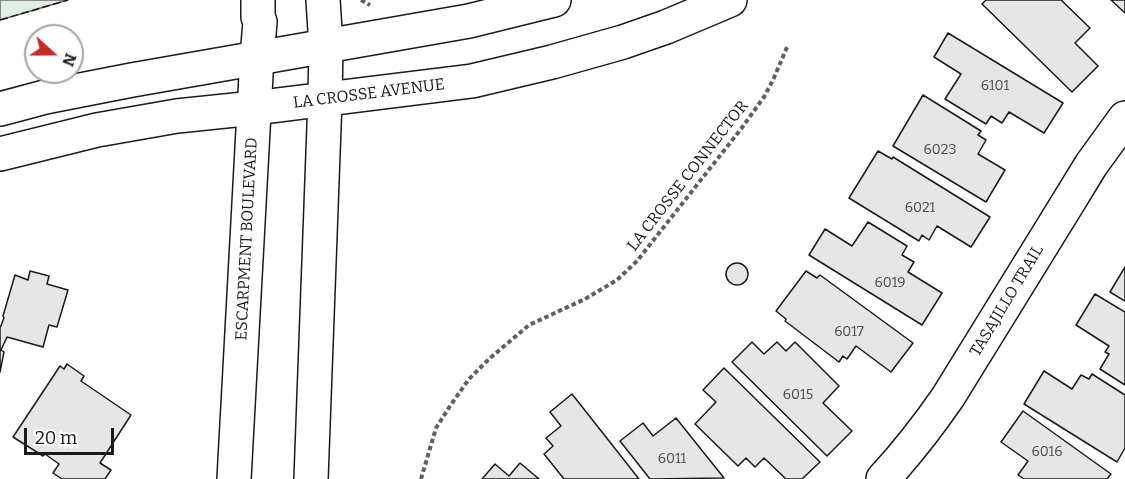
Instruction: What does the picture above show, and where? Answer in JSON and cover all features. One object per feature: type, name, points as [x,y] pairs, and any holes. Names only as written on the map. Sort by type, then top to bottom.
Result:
[{"type":"street","name":"ESCARPMENT BOULEVARD","points":[[234,479],[260,22],[258,0]]},
{"type":"street","points":[[311,479],[325,99],[326,46],[323,0]]},
{"type":"street","points":[[0,109],[45,97],[257,57],[469,21],[554,0]]},
{"type":"street","name":"LA CROSSE AVENUE","points":[[0,154],[110,128],[177,116],[472,81],[623,42],[666,27],[729,0]]},
{"type":"street","name":"TASAJILLO TRAIL","points":[[883,479],[902,459],[948,397],[1091,165],[1125,118]]},
{"type":"path","name":"LA CROSSE CONNECTOR","points":[[421,479],[436,428],[469,379],[496,352],[529,325],[585,299],[617,280],[637,261],[764,97],[788,45]]},
{"type":"green space","points":[[0,0],[68,0],[0,20]]},
{"type":"building","points":[[986,0],[1061,0],[1090,28],[1075,43],[1098,66],[1072,92],[982,4]]},
{"type":"building","points":[[1111,0],[1125,0],[1125,13]]},
{"type":"building","points":[[948,33],[1063,103],[1044,133],[1009,112],[1002,123],[991,116],[986,124],[945,99],[961,74],[934,57]]},
{"type":"building","points":[[923,95],[981,131],[978,135],[986,140],[978,154],[1005,170],[986,202],[893,146]]},
{"type":"building","points":[[878,151],[892,159],[893,157],[990,217],[971,247],[937,226],[929,240],[922,235],[919,241],[849,198]]},
{"type":"building","points":[[868,222],[907,246],[902,255],[914,262],[908,272],[942,293],[922,325],[809,255],[825,229],[852,246]]},
{"type":"building","points":[[737,263],[745,266],[748,274],[745,282],[737,285],[729,282],[726,274],[729,266]]},
{"type":"building","points":[[1125,267],[1125,301],[1110,292]]},
{"type":"building","points":[[30,271],[49,276],[47,284],[68,290],[57,327],[49,325],[43,347],[7,337],[1,350],[4,352],[0,372],[0,328],[15,275],[28,280]]},
{"type":"building","points":[[806,271],[817,278],[820,275],[913,343],[891,372],[856,346],[847,359],[843,356],[839,362],[785,321],[786,319],[776,311]]},
{"type":"building","points":[[1095,294],[1125,312],[1125,385],[1100,369],[1109,354],[1105,352],[1109,346],[1076,325]]},
{"type":"building","points":[[752,342],[764,354],[777,342],[786,351],[795,342],[839,386],[823,403],[852,431],[827,456],[732,362]]},
{"type":"building","points":[[67,364],[84,376],[81,381],[131,415],[100,463],[111,470],[105,479],[62,479],[53,473],[59,464],[13,437],[60,366],[64,369]]},
{"type":"building","points":[[724,368],[820,462],[802,479],[786,479],[764,458],[755,467],[746,458],[738,466],[695,424],[716,402],[703,390]]},
{"type":"building","points":[[1044,371],[1072,389],[1081,375],[1089,379],[1092,374],[1125,395],[1125,448],[1117,462],[1024,404]]},
{"type":"building","points":[[572,394],[639,479],[564,479],[544,454],[553,446],[546,438],[561,426],[550,412]]},
{"type":"building","points":[[1023,411],[1111,474],[1107,479],[1024,479],[1018,475],[1028,461],[1001,442]]},
{"type":"building","points":[[676,418],[724,478],[650,479],[620,441],[643,423],[653,436]]},
{"type":"building","points":[[520,463],[539,479],[482,479],[495,464],[509,476]]},
{"type":"fence","points":[[0,20],[68,0]]}]
